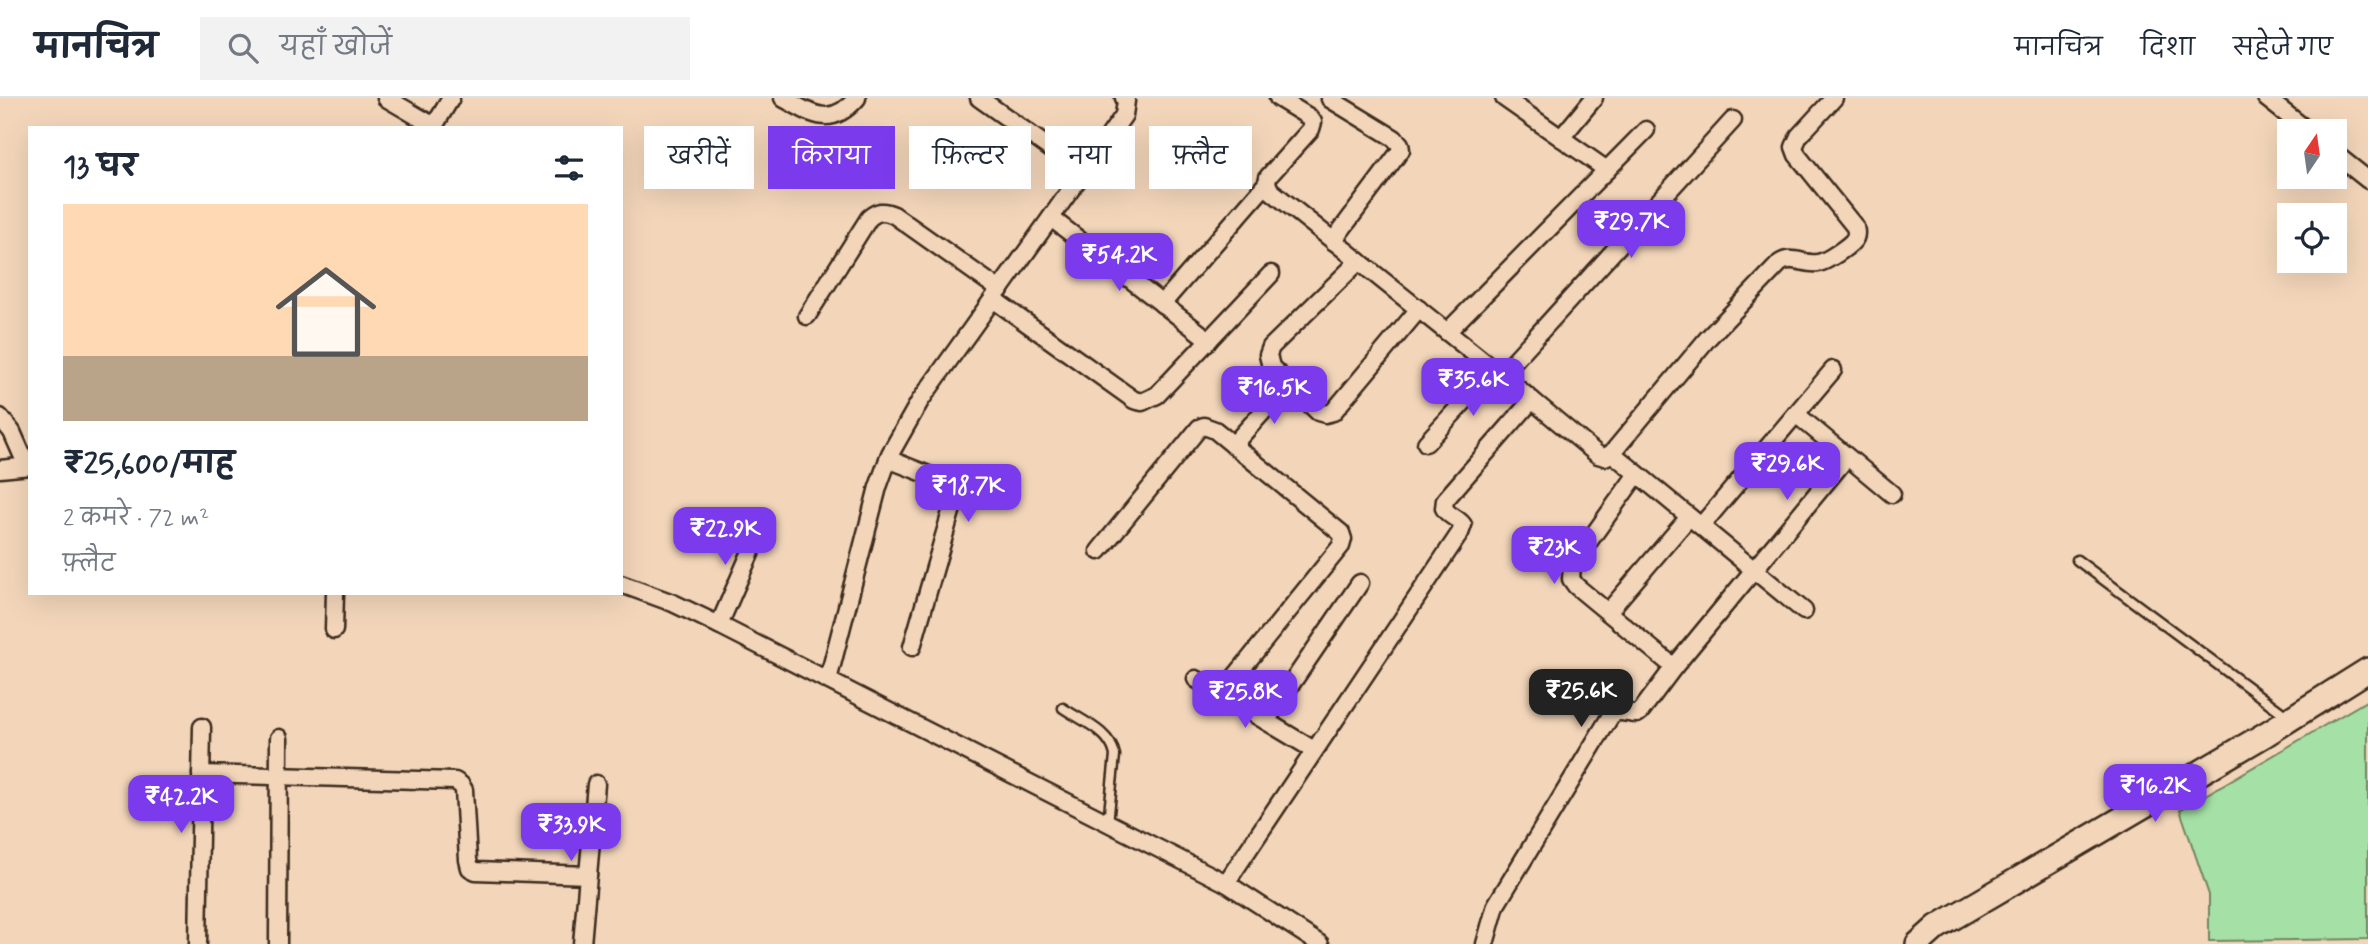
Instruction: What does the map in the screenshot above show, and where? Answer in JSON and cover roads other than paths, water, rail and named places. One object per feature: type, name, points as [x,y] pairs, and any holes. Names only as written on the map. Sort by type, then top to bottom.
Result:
[{"type":"main road","points":[[1918,944],[1937,927],[2290,719],[2368,670]]},
{"type":"street","points":[[386,98],[432,126]]},
{"type":"street","points":[[435,126],[451,98]]},
{"type":"street","points":[[783,98],[806,111],[832,117],[847,110],[857,98]]},
{"type":"street","points":[[979,98],[1045,145]]},
{"type":"street","points":[[1116,126],[1124,115],[1124,98]]},
{"type":"street","points":[[1278,98],[1309,117],[1313,122],[1311,129]]},
{"type":"street","points":[[1504,98],[1607,170]]},
{"type":"street","points":[[1561,138],[1594,98]]},
{"type":"street","points":[[1267,183],[1270,190],[1598,455],[1605,457],[1612,453],[1708,338],[1780,263],[1789,259],[1808,264],[1824,262],[1853,242],[1856,236],[1855,227],[1797,155],[1794,147],[1799,136],[1834,98]]},
{"type":"street","points":[[2266,98],[2293,119]]},
{"type":"street","points":[[1162,304],[1267,183],[1268,177],[1311,129],[1330,99],[1394,138],[1401,150],[1333,241]]},
{"type":"street","points":[[1426,443],[1498,372],[1733,120]]},
{"type":"street","points":[[1447,332],[1646,130]]},
{"type":"street","points":[[2347,163],[2368,180]]},
{"type":"street","points":[[828,680],[878,487],[888,459],[920,401],[1071,189]]},
{"type":"street","points":[[807,316],[869,218],[876,212],[885,211],[894,215],[1134,400],[1142,402],[1157,395],[1271,274]]},
{"type":"street","points":[[1051,218],[1209,340]]},
{"type":"street","points":[[1359,261],[1271,347],[1268,355],[1268,362],[1318,412],[1333,412],[1419,309]]},
{"type":"street","points":[[1608,612],[1796,414],[1833,370]]},
{"type":"street","points":[[1233,444],[1288,383]]},
{"type":"street","points":[[1226,883],[1460,533],[1463,525],[1460,520],[1448,515],[1444,509],[1446,500],[1532,400]]},
{"type":"street","points":[[1796,414],[1892,494]]},
{"type":"street","points":[[0,417],[12,432],[28,466],[0,469]]},
{"type":"street","points":[[1099,551],[1199,428],[1210,428],[1233,444],[1341,533],[1341,545],[1221,694]]},
{"type":"street","points":[[1612,453],[1804,611]]},
{"type":"street","points":[[1485,944],[1496,905],[1610,717],[1619,711],[1632,714],[1641,711],[1847,457]]},
{"type":"street","points":[[888,459],[949,483],[957,491],[912,647]]},
{"type":"street","points":[[1637,474],[1572,565],[1570,572],[1576,586],[1674,667]]},
{"type":"street","points":[[719,625],[763,524]]},
{"type":"street","points":[[1266,721],[1360,583]]},
{"type":"street","points":[[623,585],[673,603],[719,625],[1226,883],[1320,944]]},
{"type":"street","points":[[334,630],[335,595]]},
{"type":"street","points":[[1196,679],[1314,750]]},
{"type":"street","points":[[198,944],[202,727]]},
{"type":"street","points":[[278,944],[279,738]]},
{"type":"street","points":[[201,774],[455,781],[464,790],[470,868],[477,871],[588,875]]},
{"type":"street","points":[[582,944],[596,784]]},
{"type":"lane","points":[[2077,561],[2290,719]]},
{"type":"lane","points":[[1063,708],[1105,735],[1113,744],[1115,755],[1108,823]]}]
